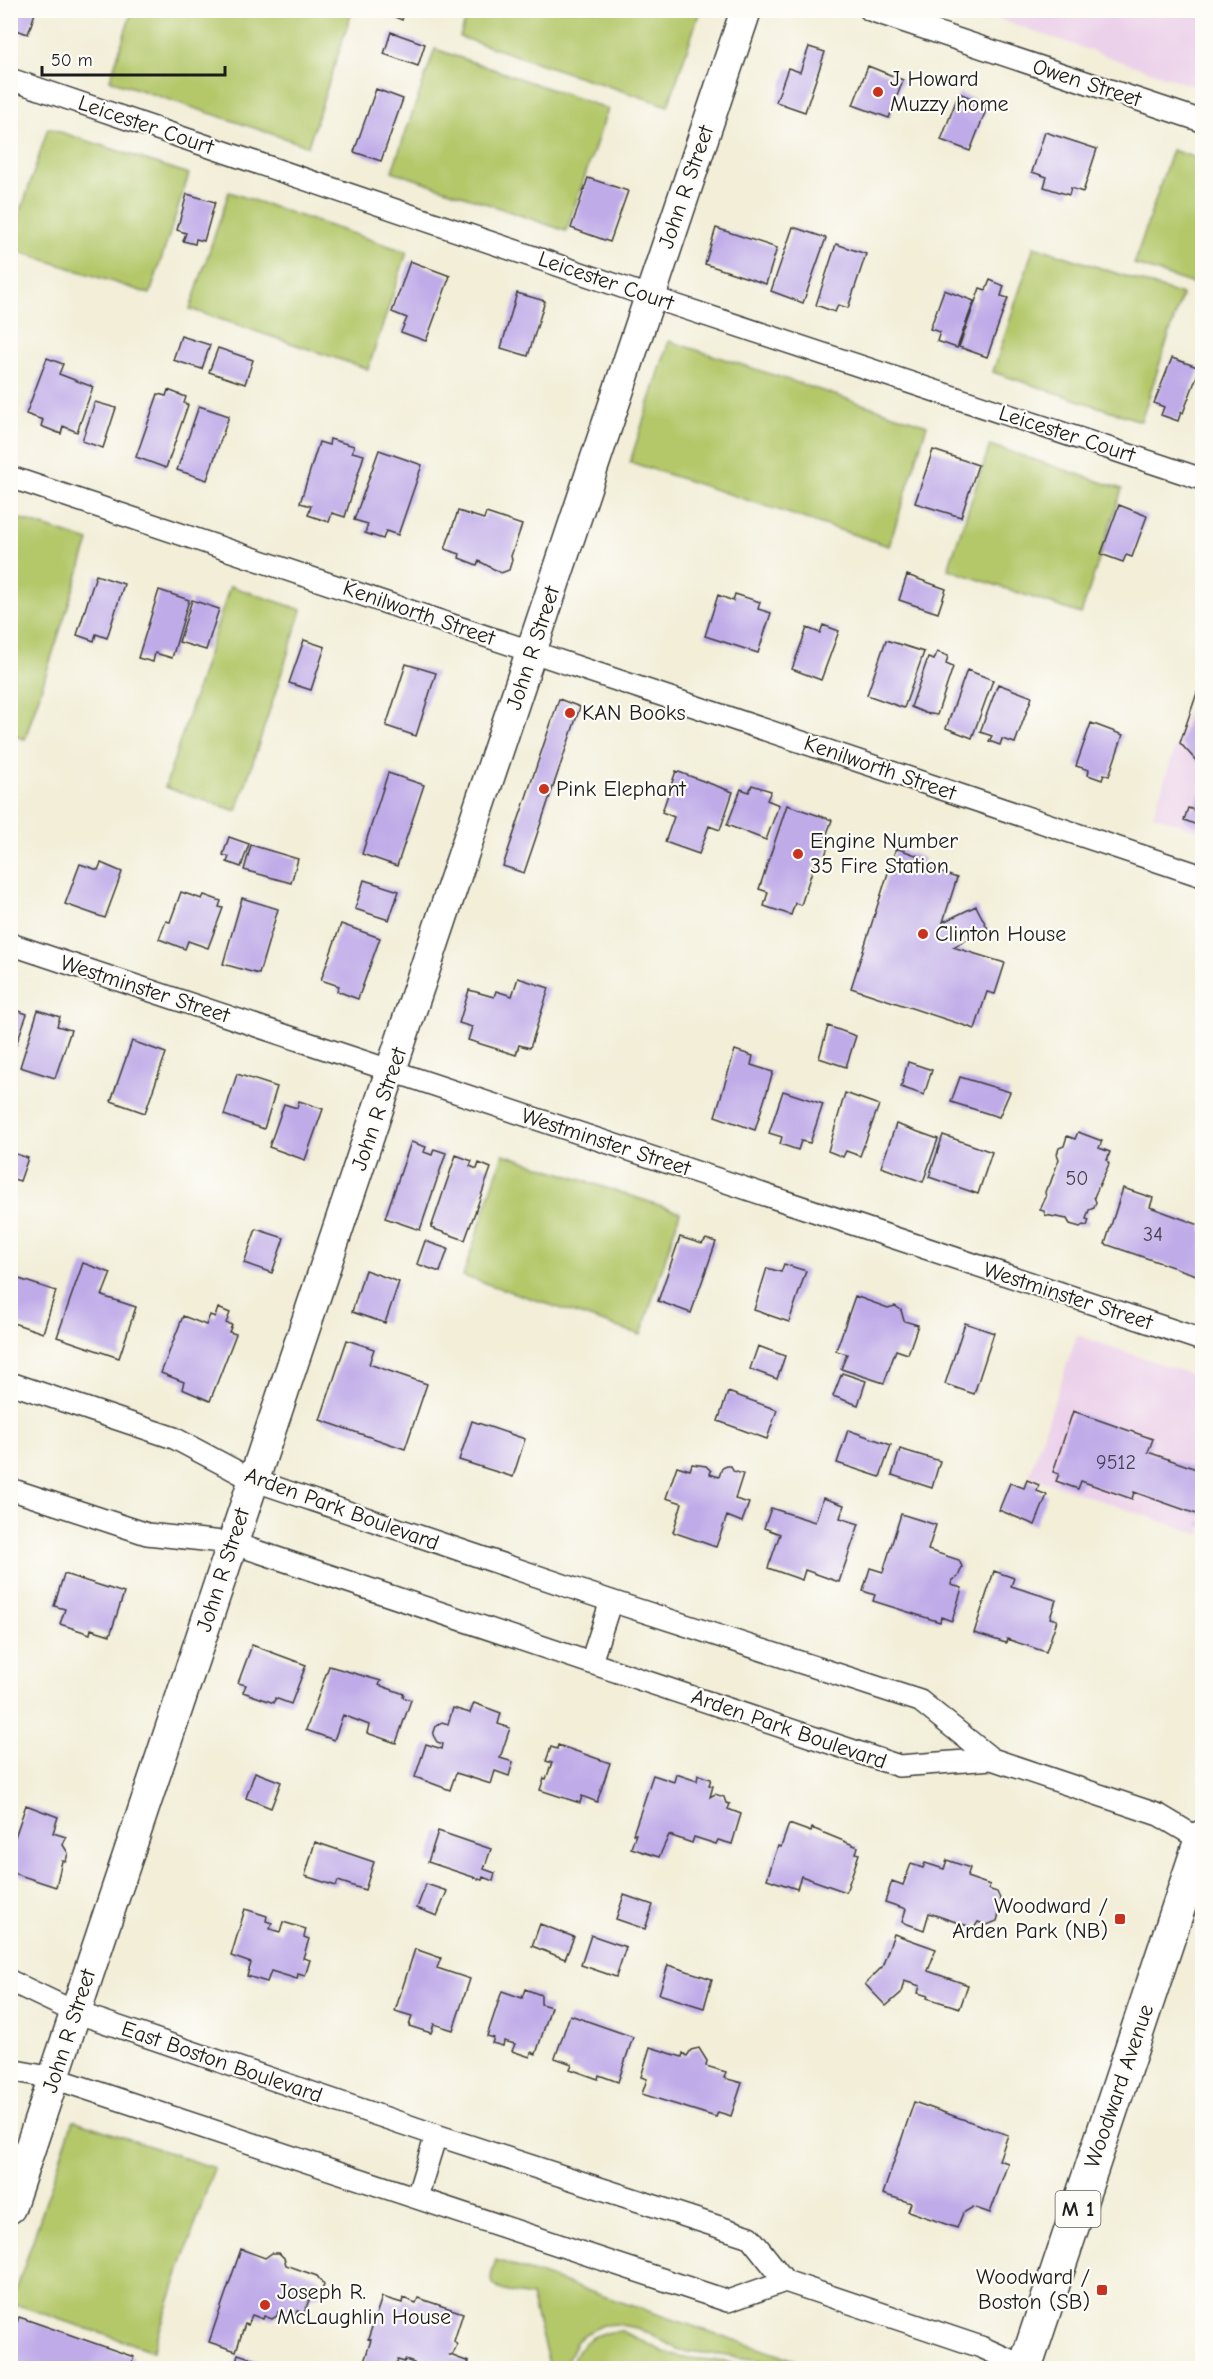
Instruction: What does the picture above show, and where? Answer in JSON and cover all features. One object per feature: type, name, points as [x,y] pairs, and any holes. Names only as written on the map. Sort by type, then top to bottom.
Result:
[{"type":"main road","name":"Woodward Avenue","points":[[1026,2368],[1202,1839]]},
{"type":"street","name":"John R Street","points":[[10,2208],[746,10]]},
{"type":"street","name":"Owen Street","points":[[870,10],[1203,121]]},
{"type":"street","name":"Leicester Court","points":[[10,80],[649,296],[1203,479]]},
{"type":"street","name":"Kenilworth Street","points":[[10,477],[1203,876]]},
{"type":"street","name":"Westminster Street","points":[[10,944],[1203,1340]]},
{"type":"street","name":"Arden Park Boulevard","points":[[10,1383],[174,1438],[253,1480],[610,1601],[920,1701],[992,1759],[1159,1815],[1202,1839]]},
{"type":"street","name":"Arden Park Boulevard","points":[[10,1489],[147,1534],[232,1543],[899,1766],[992,1759]]},
{"type":"street","points":[[591,1662],[610,1601]]},
{"type":"street","name":"East Boston Boulevard","points":[[10,1982],[75,2012],[436,2135],[750,2237],[785,2281]]},
{"type":"street","points":[[10,2070],[54,2078],[728,2301],[785,2281],[981,2347],[1026,2368]]},
{"type":"street","points":[[417,2197],[436,2135]]},
{"type":"shaded area","points":[[975,11],[1202,11],[1202,89]]},
{"type":"shaded area","points":[[1202,666],[1202,832],[1153,815]]},
{"type":"shaded area","points":[[1077,1335],[1202,1378],[1202,1535],[1029,1476]]},
{"type":"green space","points":[[469,10],[700,11],[668,106],[460,37]]},
{"type":"green space","points":[[132,11],[339,11],[351,15],[308,146],[110,80]]},
{"type":"green space","points":[[435,49],[608,109],[566,231],[392,171]]},
{"type":"green space","points":[[48,128],[189,174],[150,294],[11,249],[11,242]]},
{"type":"green space","points":[[1172,150],[1202,160],[1202,287],[1134,264]]},
{"type":"green space","points":[[229,192],[407,252],[368,369],[190,309]]},
{"type":"green space","points":[[1034,246],[1182,295],[1141,421],[993,372]]},
{"type":"green space","points":[[669,341],[927,425],[889,546],[630,462]]},
{"type":"green space","points":[[990,445],[1122,489],[1081,614],[948,569]]},
{"type":"green space","points":[[11,516],[89,541],[25,739],[11,735]]},
{"type":"green space","points":[[230,586],[302,610],[237,811],[165,787]]},
{"type":"green space","points":[[503,1154],[680,1212],[641,1335],[463,1276]]},
{"type":"green space","points":[[11,1992],[16,2004],[18,2020],[11,2037]]},
{"type":"green space","points":[[73,2120],[214,2168],[153,2351],[12,2303]]},
{"type":"green space","points":[[496,2260],[818,2368],[772,2368],[759,2360],[680,2350],[640,2329],[616,2324],[603,2325],[585,2334],[576,2342],[563,2368],[550,2368],[531,2296],[501,2290],[492,2284]]},
{"type":"green space","points":[[622,2331],[664,2352],[754,2368],[570,2368],[578,2351],[588,2340],[603,2333]]},
{"type":"building","points":[[10,10],[36,10],[28,34],[10,28]]},
{"type":"building","points":[[378,10],[405,10],[402,20]]},
{"type":"building","points":[[391,32],[425,44],[418,66],[384,54]]},
{"type":"building","points":[[809,47],[825,52],[805,112],[776,102],[788,68],[800,72]]},
{"type":"building","name":"J Howard Muzzy home","points":[[868,66],[903,80],[889,118],[853,105]]},
{"type":"building","points":[[376,89],[403,99],[381,161],[354,152]]},
{"type":"building","points":[[959,93],[988,105],[970,151],[941,140]]},
{"type":"building","points":[[1045,132],[1097,149],[1083,192],[1071,188],[1069,195],[1044,187],[1047,177],[1032,172]]},
{"type":"building","points":[[588,178],[628,191],[610,242],[571,228]]},
{"type":"building","points":[[187,194],[215,202],[204,241],[196,239],[195,244],[183,241],[186,233],[177,230]]},
{"type":"building","points":[[793,227],[826,238],[803,303],[771,291]]},
{"type":"building","points":[[716,228],[777,248],[766,284],[705,264]]},
{"type":"building","points":[[836,244],[866,254],[848,308],[838,305],[835,312],[816,305]]},
{"type":"building","points":[[410,261],[450,276],[426,341],[401,332],[407,318],[392,312]]},
{"type":"building","points":[[990,280],[1004,286],[1001,296],[1008,298],[987,357],[959,347],[980,288],[986,290]]},
{"type":"building","points":[[944,290],[974,301],[957,348],[937,341],[940,332],[930,329]]},
{"type":"building","points":[[517,293],[545,301],[528,356],[501,348]]},
{"type":"building","points":[[181,336],[210,345],[202,369],[173,360]]},
{"type":"building","points":[[218,348],[253,360],[245,384],[209,372]]},
{"type":"building","points":[[47,358],[63,364],[59,374],[93,387],[77,432],[63,426],[61,434],[41,426],[43,420],[26,414]]},
{"type":"building","points":[[1172,358],[1200,368],[1178,421],[1161,415],[1164,407],[1154,403]]},
{"type":"building","points":[[168,390],[186,397],[184,403],[188,405],[166,468],[136,457],[158,394],[166,396]]},
{"type":"building","points":[[95,402],[116,408],[103,448],[82,441]]},
{"type":"building","points":[[199,406],[229,416],[207,480],[177,470]]},
{"type":"building","points":[[330,439],[354,446],[352,452],[364,455],[345,517],[332,513],[329,522],[308,515],[311,506],[300,503],[319,442],[329,445]]},
{"type":"building","points":[[379,450],[422,465],[398,535],[386,531],[383,539],[365,533],[368,524],[354,520]]},
{"type":"building","points":[[933,450],[978,465],[961,517],[915,503]]},
{"type":"building","points":[[1119,505],[1147,516],[1132,557],[1126,555],[1123,562],[1101,554]]},
{"type":"building","points":[[458,511],[484,519],[486,513],[522,525],[511,556],[509,570],[501,573],[479,561],[477,565],[459,558],[460,554],[445,549]]},
{"type":"building","points":[[96,575],[124,584],[107,638],[96,634],[94,641],[77,635]]},
{"type":"building","points":[[907,575],[946,589],[938,613],[899,600]]},
{"type":"building","points":[[159,590],[189,600],[172,658],[155,653],[153,662],[138,658]]},
{"type":"building","points":[[735,594],[760,602],[758,609],[771,613],[758,653],[705,636],[718,595],[733,601]]},
{"type":"building","points":[[192,600],[219,609],[206,650],[179,642]]},
{"type":"building","points":[[823,625],[839,631],[821,680],[792,669],[807,628],[820,633]]},
{"type":"building","points":[[304,640],[325,647],[311,690],[289,683]]},
{"type":"building","points":[[886,640],[924,652],[904,708],[867,695]]},
{"type":"building","points":[[937,652],[948,656],[946,664],[953,667],[937,715],[911,707],[928,658],[934,660]]},
{"type":"building","points":[[406,664],[436,673],[416,736],[386,726]]},
{"type":"building","points":[[967,670],[993,680],[972,738],[946,728]]},
{"type":"building","points":[[1202,678],[1202,767],[1180,743]]},
{"type":"building","points":[[998,684],[1032,697],[1015,743],[1002,739],[1000,745],[989,741],[992,736],[980,732]]},
{"type":"building","points":[[559,699],[580,707],[524,873],[503,866]]},
{"type":"building","points":[[1091,723],[1123,735],[1109,776],[1104,774],[1102,780],[1088,775],[1089,770],[1076,766]]},
{"type":"building","points":[[676,771],[733,792],[720,830],[709,826],[699,854],[665,842],[674,817],[662,812]]},
{"type":"building","points":[[388,773],[424,785],[397,866],[362,854]]},
{"type":"building","points":[[752,785],[771,791],[767,800],[779,805],[766,840],[727,825],[741,789],[749,792]]},
{"type":"building","points":[[1202,786],[1202,827],[1184,820],[1188,808],[1194,810]]},
{"type":"building","name":"Engine Number 35 Fire Station","points":[[787,805],[832,820],[823,845],[828,847],[822,864],[815,862],[801,905],[795,903],[791,915],[764,906],[768,892],[759,889]]},
{"type":"building","points":[[229,837],[249,844],[241,867],[227,862],[229,857],[223,855]]},
{"type":"building","points":[[251,845],[298,859],[291,883],[244,870]]},
{"type":"building","name":"Clinton House","points":[[896,848],[924,858],[921,866],[957,878],[943,922],[976,906],[988,929],[953,947],[1005,963],[995,994],[987,992],[975,1029],[851,988]]},
{"type":"building","points":[[101,863],[122,872],[105,918],[65,904],[80,864],[98,870]]},
{"type":"building","points":[[364,880],[399,891],[389,920],[355,909]]},
{"type":"building","points":[[181,892],[202,899],[204,895],[221,901],[219,907],[223,908],[208,948],[188,941],[185,949],[159,939],[166,921],[170,922]]},
{"type":"building","points":[[242,898],[278,909],[259,974],[223,964]]},
{"type":"building","points":[[341,924],[380,938],[358,999],[337,991],[339,986],[321,980]]},
{"type":"building","points":[[518,978],[549,988],[530,1048],[519,1045],[516,1055],[468,1040],[472,1027],[459,1023],[469,990],[494,997],[496,991],[512,996]]},
{"type":"building","points":[[10,1008],[27,1014],[11,1059],[10,1059]]},
{"type":"building","points":[[38,1010],[60,1017],[57,1026],[71,1030],[55,1078],[20,1067]]},
{"type":"building","points":[[828,1026],[856,1036],[846,1067],[819,1058]]},
{"type":"building","points":[[132,1041],[166,1053],[145,1113],[111,1101]]},
{"type":"building","points":[[735,1050],[753,1056],[751,1065],[773,1072],[755,1130],[715,1116]]},
{"type":"building","points":[[908,1062],[932,1070],[924,1095],[901,1087]]},
{"type":"building","points":[[237,1074],[277,1087],[264,1129],[224,1115]]},
{"type":"building","points":[[960,1077],[1010,1092],[999,1117],[951,1102]]},
{"type":"building","points":[[783,1091],[823,1104],[810,1143],[801,1141],[798,1150],[780,1144],[782,1137],[769,1133]]},
{"type":"building","points":[[845,1093],[879,1105],[860,1156],[846,1151],[843,1157],[828,1151]]},
{"type":"building","points":[[299,1101],[323,1109],[305,1160],[269,1147],[284,1104],[297,1108]]},
{"type":"building","points":[[896,1124],[938,1139],[923,1182],[881,1167]]},
{"type":"building","points":[[1078,1132],[1102,1141],[1099,1148],[1110,1152],[1107,1160],[1109,1164],[1094,1197],[1096,1202],[1094,1208],[1089,1210],[1086,1219],[1089,1220],[1087,1226],[1080,1227],[1070,1224],[1067,1219],[1045,1215],[1044,1211],[1040,1210],[1059,1159],[1057,1154],[1059,1148],[1064,1146],[1067,1136],[1075,1139]]},
{"type":"building","points":[[943,1135],[992,1152],[978,1194],[929,1177]]},
{"type":"building","points":[[411,1142],[426,1147],[424,1152],[432,1155],[434,1149],[446,1153],[420,1230],[385,1218]]},
{"type":"building","points":[[10,1152],[28,1158],[20,1181],[10,1178]]},
{"type":"building","points":[[456,1155],[472,1161],[470,1166],[477,1169],[479,1163],[491,1168],[465,1240],[431,1228]]},
{"type":"building","points":[[1123,1188],[1153,1198],[1150,1207],[1202,1226],[1202,1277],[1105,1244]]},
{"type":"building","points":[[256,1229],[284,1238],[272,1273],[244,1263]]},
{"type":"building","points":[[680,1237],[702,1244],[706,1239],[716,1242],[691,1313],[658,1301]]},
{"type":"building","points":[[425,1241],[448,1249],[440,1272],[417,1264]]},
{"type":"building","points":[[83,1263],[111,1273],[102,1296],[136,1307],[119,1358],[57,1337]]},
{"type":"building","points":[[784,1264],[806,1271],[789,1322],[754,1310],[767,1268],[781,1272]]},
{"type":"building","points":[[365,1270],[399,1282],[385,1323],[352,1312]]},
{"type":"building","points":[[10,1276],[56,1291],[43,1333],[10,1322]]},
{"type":"building","points":[[855,1296],[888,1308],[895,1306],[901,1310],[904,1321],[918,1325],[908,1354],[896,1350],[884,1383],[841,1369],[847,1354],[836,1351]]},
{"type":"building","points":[[218,1308],[230,1313],[226,1323],[232,1325],[229,1332],[236,1334],[210,1401],[182,1389],[184,1382],[161,1373],[183,1316],[206,1325],[210,1315],[215,1317]]},
{"type":"building","points":[[965,1323],[994,1333],[974,1394],[945,1384]]},
{"type":"building","points":[[347,1340],[374,1349],[369,1364],[427,1384],[405,1449],[320,1420]]},
{"type":"building","points":[[758,1346],[785,1356],[777,1379],[750,1369]]},
{"type":"building","points":[[842,1373],[866,1381],[858,1405],[833,1396]]},
{"type":"building","points":[[728,1392],[777,1410],[767,1439],[718,1421]]},
{"type":"building","points":[[1073,1411],[1153,1439],[1148,1452],[1202,1471],[1202,1516],[1134,1492],[1132,1499],[1081,1481],[1078,1489],[1056,1481],[1059,1474],[1053,1472]]},
{"type":"building","points":[[472,1421],[525,1439],[513,1477],[459,1460]]},
{"type":"building","points":[[848,1430],[891,1445],[880,1477],[837,1463]]},
{"type":"building","points":[[900,1449],[940,1461],[932,1488],[892,1475]]},
{"type":"building","points":[[692,1464],[706,1466],[711,1471],[710,1474],[719,1477],[722,1468],[727,1466],[743,1474],[735,1499],[749,1503],[742,1522],[727,1516],[716,1547],[673,1532],[682,1503],[666,1498],[677,1466],[690,1470]]},
{"type":"building","points":[[1027,1480],[1039,1485],[1037,1491],[1047,1495],[1035,1525],[999,1510],[1010,1483],[1024,1488]]},
{"type":"building","points":[[823,1498],[844,1505],[840,1518],[859,1524],[839,1582],[805,1570],[802,1580],[768,1568],[780,1534],[764,1528],[771,1508],[815,1522]]},
{"type":"building","points":[[901,1514],[936,1525],[928,1550],[959,1560],[962,1567],[958,1577],[952,1580],[951,1585],[962,1588],[952,1621],[941,1617],[940,1622],[873,1601],[875,1595],[863,1591],[870,1568],[883,1572]]},
{"type":"building","points":[[994,1571],[1014,1578],[1011,1586],[1056,1600],[1050,1618],[1057,1620],[1046,1652],[1007,1639],[1006,1643],[974,1633]]},
{"type":"building","points":[[64,1574],[124,1593],[110,1635],[91,1629],[90,1634],[60,1624],[65,1609],[54,1606]]},
{"type":"building","points":[[252,1645],[306,1665],[291,1704],[275,1698],[274,1703],[243,1692],[246,1685],[238,1683]]},
{"type":"building","points":[[329,1666],[381,1681],[379,1685],[404,1694],[403,1697],[411,1700],[396,1743],[367,1733],[369,1725],[343,1715],[334,1740],[306,1730]]},
{"type":"building","points":[[474,1703],[501,1713],[498,1724],[510,1728],[500,1758],[513,1762],[509,1776],[495,1771],[491,1784],[456,1773],[450,1790],[415,1777],[426,1744],[442,1749],[443,1744],[437,1742],[433,1735],[436,1726],[442,1722],[448,1724],[453,1708],[470,1713]]},
{"type":"building","points":[[558,1745],[610,1763],[597,1802],[582,1796],[580,1803],[540,1790],[552,1763],[546,1761],[551,1747],[557,1749]]},
{"type":"building","points":[[255,1772],[281,1782],[271,1808],[246,1798]]},
{"type":"building","points":[[676,1774],[697,1781],[698,1775],[711,1779],[709,1785],[713,1786],[710,1797],[715,1794],[724,1797],[726,1803],[730,1804],[728,1809],[741,1814],[732,1844],[718,1840],[716,1844],[694,1837],[692,1843],[669,1835],[659,1857],[631,1848],[636,1834],[633,1834],[653,1775],[674,1782]]},
{"type":"building","points":[[26,1805],[58,1817],[53,1833],[66,1837],[63,1845],[68,1853],[66,1861],[62,1861],[56,1887],[10,1872],[10,1835],[15,1837]]},
{"type":"building","points":[[789,1824],[811,1832],[812,1828],[858,1847],[856,1853],[859,1854],[846,1892],[801,1876],[797,1889],[767,1879],[778,1846],[781,1847]]},
{"type":"building","points":[[438,1831],[491,1849],[484,1869],[495,1873],[493,1881],[483,1877],[482,1880],[428,1862]]},
{"type":"building","points":[[315,1842],[374,1862],[365,1890],[338,1881],[336,1886],[305,1876]]},
{"type":"building","points":[[947,1860],[970,1868],[967,1877],[990,1885],[988,1889],[997,1892],[1002,1903],[997,1921],[987,1925],[978,1922],[974,1928],[929,1913],[924,1930],[902,1922],[906,1909],[885,1902],[892,1881],[903,1885],[911,1864],[923,1868],[925,1863],[944,1869]]},
{"type":"building","points":[[426,1884],[447,1891],[437,1916],[417,1908]]},
{"type":"building","points":[[624,1895],[653,1905],[645,1929],[616,1919]]},
{"type":"building","points":[[245,1909],[267,1916],[266,1921],[272,1923],[270,1929],[280,1932],[283,1922],[306,1929],[304,1937],[309,1939],[303,1958],[310,1960],[305,1976],[298,1974],[297,1979],[271,1971],[267,1982],[247,1976],[251,1963],[231,1956]]},
{"type":"building","points":[[540,1924],[574,1937],[565,1959],[532,1946]]},
{"type":"building","points":[[894,1934],[936,1949],[928,1971],[968,1985],[960,2008],[927,1998],[928,1996],[918,1993],[920,1986],[904,1981],[901,1993],[886,2006],[865,1984],[882,1967]]},
{"type":"building","points":[[591,1935],[626,1947],[616,1977],[581,1965]]},
{"type":"building","points":[[415,1949],[441,1958],[437,1968],[470,1979],[453,2030],[434,2024],[431,2033],[409,2026],[412,2016],[395,2011]]},
{"type":"building","points":[[668,1965],[712,1979],[704,2008],[659,1994]]},
{"type":"building","points":[[525,1989],[541,1995],[541,2004],[551,2007],[536,2054],[531,2052],[530,2057],[512,2051],[515,2044],[504,2041],[503,2046],[492,2043],[494,2038],[487,2036],[502,1991],[522,1998]]},
{"type":"building","points":[[570,2015],[633,2037],[618,2082],[599,2075],[598,2079],[570,2069],[572,2064],[555,2058]]},
{"type":"building","points":[[650,2047],[682,2057],[683,2053],[687,2056],[691,2050],[699,2048],[707,2061],[706,2066],[726,2072],[724,2078],[742,2083],[731,2116],[718,2112],[716,2117],[642,2094],[647,2079],[641,2077]]},
{"type":"building","points":[[914,2102],[1008,2135],[999,2160],[1008,2163],[990,2213],[973,2207],[963,2213],[957,2228],[908,2211],[911,2203],[883,2194]]},
{"type":"building","name":"Joseph R. McLaughlin House","points":[[241,2249],[265,2258],[272,2253],[279,2253],[286,2265],[317,2276],[324,2285],[320,2295],[310,2298],[304,2313],[297,2311],[295,2318],[278,2312],[277,2316],[272,2319],[252,2315],[248,2325],[245,2324],[236,2351],[209,2342]]},
{"type":"building","points":[[382,2297],[402,2303],[403,2298],[416,2303],[418,2298],[463,2313],[454,2341],[457,2345],[453,2354],[450,2355],[469,2362],[467,2368],[412,2368],[414,2363],[398,2360],[395,2368],[362,2368],[371,2340],[368,2339]]},
{"type":"building","points":[[19,2317],[134,2357],[130,2368],[10,2368],[10,2343]]},
{"type":"building","points":[[238,2354],[280,2368],[234,2368]]},
{"type":"place","name":"J Howard Muzzy home","points":[[878,92]]},
{"type":"place","name":"KAN Books","points":[[570,713]]},
{"type":"place","name":"Pink Elephant","points":[[544,789]]},
{"type":"place","name":"Engine Number 35 Fire Station","points":[[798,854]]},
{"type":"place","name":"Clinton House","points":[[923,934]]},
{"type":"place","name":"Woodward / Arden Park (NB)","points":[[1120,1919]]},
{"type":"place","name":"Woodward / Boston (SB)","points":[[1102,2290]]},
{"type":"place","name":"Joseph R. McLaughlin House","points":[[265,2305]]}]
